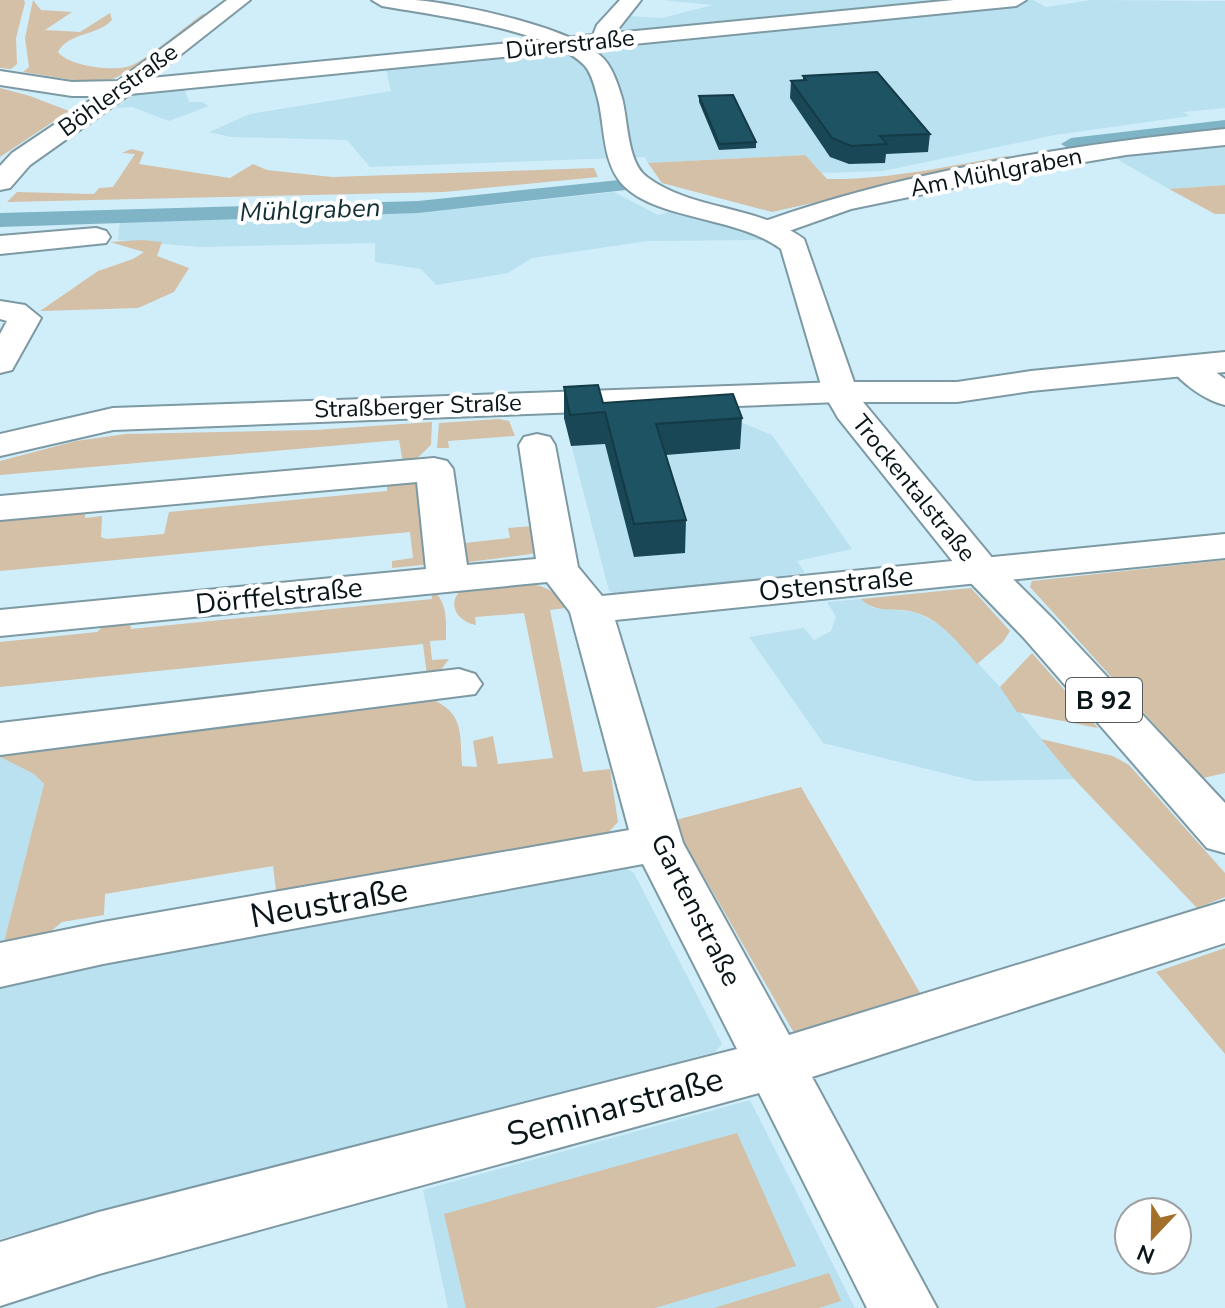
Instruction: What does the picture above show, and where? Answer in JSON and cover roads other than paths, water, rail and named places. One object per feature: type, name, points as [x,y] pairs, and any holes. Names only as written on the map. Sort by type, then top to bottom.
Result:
[{"type":"street","name":"Böhlerstraße","points":[[0,182],[21,159],[124,88],[240,0]]},
{"type":"street","points":[[382,0],[522,29],[569,45],[591,57],[603,77],[626,174],[636,185],[659,195],[772,228]]},
{"type":"street","points":[[611,40],[604,35],[605,30],[631,0]]},
{"type":"street","name":"Dürerstraße","points":[[0,78],[72,89],[124,88],[1016,0]]},
{"type":"street","name":"Am Mühlgraben","points":[[772,228],[844,202],[1049,160],[1126,147],[1225,137]]},
{"type":"street","name":"Trockentalstraße","points":[[772,228],[794,245],[840,392],[864,429],[980,569],[1039,629],[1225,835]]},
{"type":"street","points":[[0,245],[96,237]]},
{"type":"street","name":"Straßberger Straße","points":[[0,445],[113,419],[840,392],[957,392],[1031,381],[1225,362]]},
{"type":"street","points":[[1186,366],[1225,395]]},
{"type":"street","name":"Gartenstraße","points":[[537,445],[558,569],[591,610],[658,843],[903,1308]]},
{"type":"street","points":[[0,508],[433,459],[448,580]]},
{"type":"street","name":"Ostenstraße","points":[[591,610],[1225,546]]},
{"type":"street","name":"Dörffelstraße","points":[[0,623],[558,569]]},
{"type":"street","points":[[0,739],[459,684]]},
{"type":"street","name":"Neustraße","points":[[0,965],[103,943],[658,843]]},
{"type":"street","name":"Seminarstraße","points":[[0,1274],[99,1243],[776,1064],[1225,922]]},
{"type":"waterway","name":"Mühlgraben","points":[[1071,144],[1225,126]]},
{"type":"waterway","name":"Mühlgraben","points":[[0,220],[418,207],[619,186]]}]
